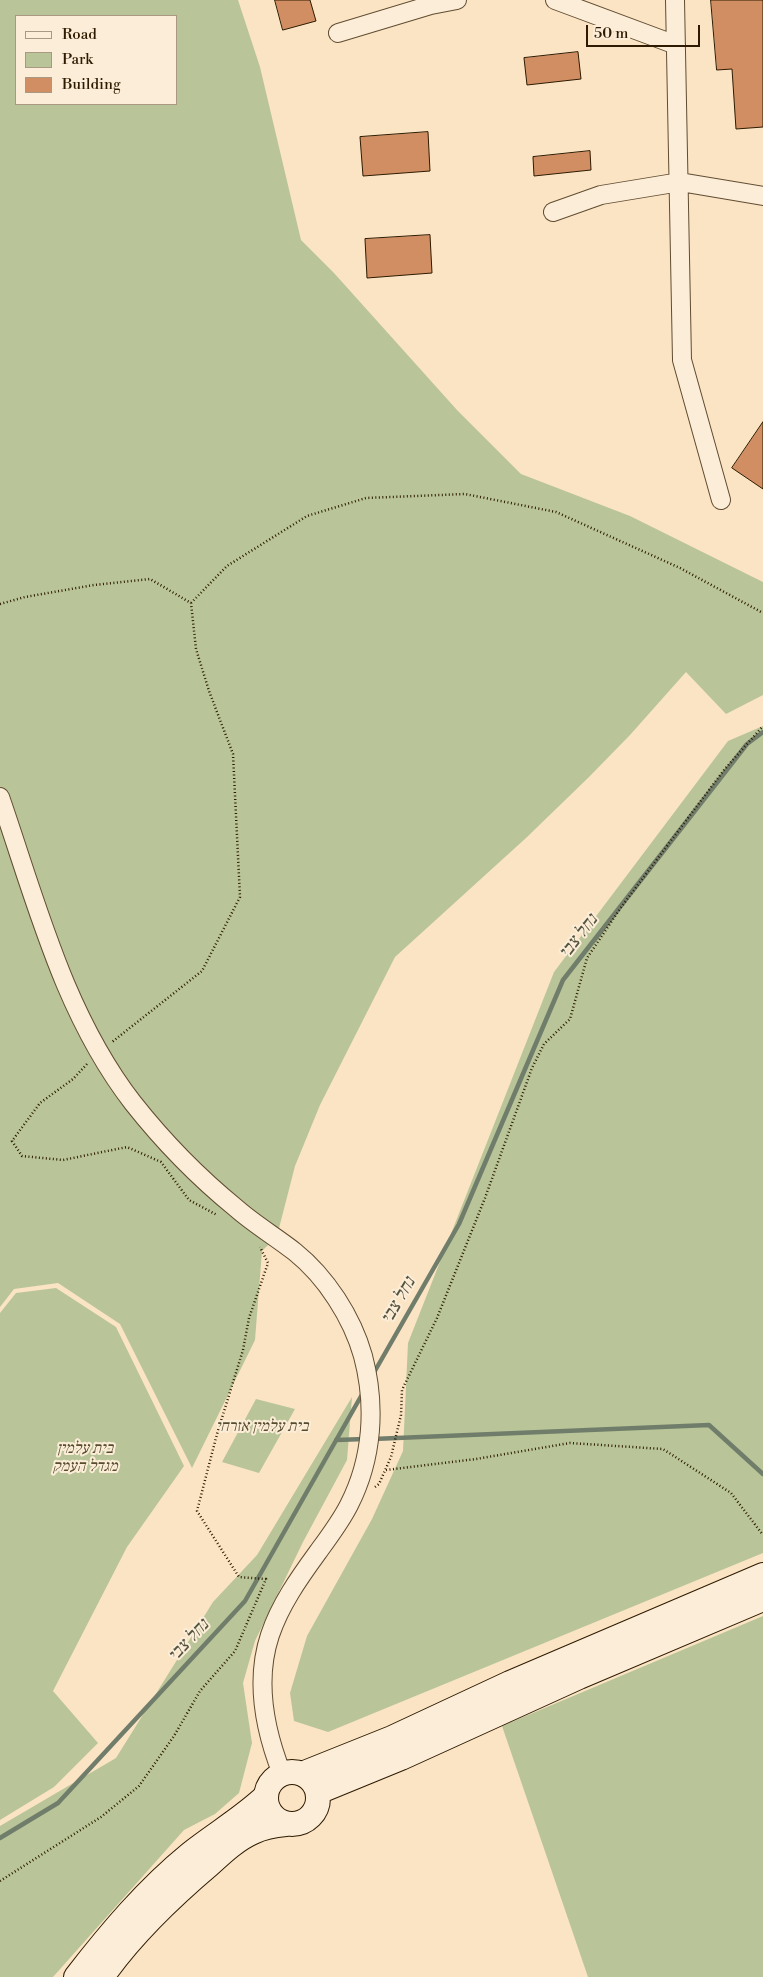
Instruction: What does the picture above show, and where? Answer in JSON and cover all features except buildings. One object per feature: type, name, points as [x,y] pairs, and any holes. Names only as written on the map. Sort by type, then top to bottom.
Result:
[{"type":"street","points":[[338,34],[457,0]]},
{"type":"street","points":[[555,0],[676,45]]},
{"type":"street","points":[[675,0],[682,360],[721,500]]},
{"type":"street","points":[[553,212],[601,195],[680,182],[763,196]]},
{"type":"street","points":[[0,797],[54,955],[71,996],[99,1052],[132,1102],[196,1174],[239,1211],[280,1240],[309,1265],[329,1289],[348,1320],[361,1351],[367,1371],[371,1411],[366,1464],[350,1503],[287,1598],[270,1634],[266,1648],[263,1689],[269,1740],[292,1774],[312,1780],[318,1792],[316,1808],[309,1818],[298,1823],[268,1826],[252,1832],[232,1845],[157,1912],[102,1977]]},
{"type":"street","points":[[76,1977],[128,1915],[161,1881],[188,1855],[216,1833],[254,1808],[266,1796],[272,1781],[392,1738],[562,1661],[763,1575]]},
{"type":"street","points":[[318,1792],[401,1758],[579,1677],[763,1599]]},
{"type":"street","points":[[266,1796],[268,1808],[272,1815],[286,1824]]},
{"type":"path","points":[[191,603],[227,566],[307,516],[366,498],[465,494],[556,512],[680,568],[763,613]]},
{"type":"path","points":[[0,604],[35,595],[94,585],[150,580],[191,603]]},
{"type":"path","points":[[191,603],[196,649],[209,691],[233,754],[240,897],[202,971],[99,1052],[73,1079],[40,1103],[12,1141],[22,1156],[63,1160],[126,1147],[161,1162],[190,1200],[220,1216]]},
{"type":"path","points":[[350,1503],[379,1484],[391,1457],[401,1415],[402,1390],[436,1318],[485,1198],[532,1068],[544,1044],[570,1019],[587,958],[622,906],[724,770],[763,726]]},
{"type":"path","points":[[0,1881],[101,1816],[139,1786],[174,1736],[200,1691],[235,1651],[266,1578],[239,1577],[198,1511],[217,1434],[244,1350],[249,1318],[268,1263],[258,1243]]},
{"type":"path","points":[[385,1470],[476,1460],[570,1443],[663,1449],[731,1493],[763,1535]]},
{"type":"green space","points":[[0,0],[238,0],[260,67],[301,240],[334,273],[457,410],[521,474],[630,516],[763,582],[763,695],[726,714],[686,672],[630,735],[589,777],[526,838],[395,957],[320,1105],[295,1166],[277,1236],[262,1251],[255,1340],[192,1468],[120,1324],[58,1283],[14,1289],[0,1307]]},
{"type":"green space","points":[[763,726],[763,1553],[328,1732],[294,1721],[290,1693],[307,1636],[372,1519],[403,1451],[408,1343],[554,972],[728,741]]},
{"type":"green space","name":"בית עלמין מגדל העמק","points":[[56,1288],[116,1327],[184,1466],[127,1547],[53,1691],[98,1743],[54,1787],[0,1820],[0,1313],[16,1293]]},
{"type":"green space","points":[[352,1397],[347,1460],[303,1542],[255,1641],[243,1683],[252,1743],[239,1793],[215,1814],[184,1830],[53,1977],[0,1977],[0,1826],[116,1758],[213,1602],[257,1555]]},
{"type":"green space","name":"בית עלמין אזרחי","points":[[256,1399],[295,1409],[259,1473],[222,1462]]},
{"type":"green space","points":[[763,1616],[763,1977],[588,1977],[502,1726]]},
{"type":"waterway","name":"נחל צבי","points":[[372,1376],[459,1224],[563,980],[747,744],[763,732]]},
{"type":"waterway","name":"נחל צבי","points":[[0,1838],[58,1803],[245,1601],[364,1391]]},
{"type":"waterway","points":[[373,1439],[709,1425],[763,1474]]},
{"type":"waterway","points":[[336,1440],[365,1439]]}]
